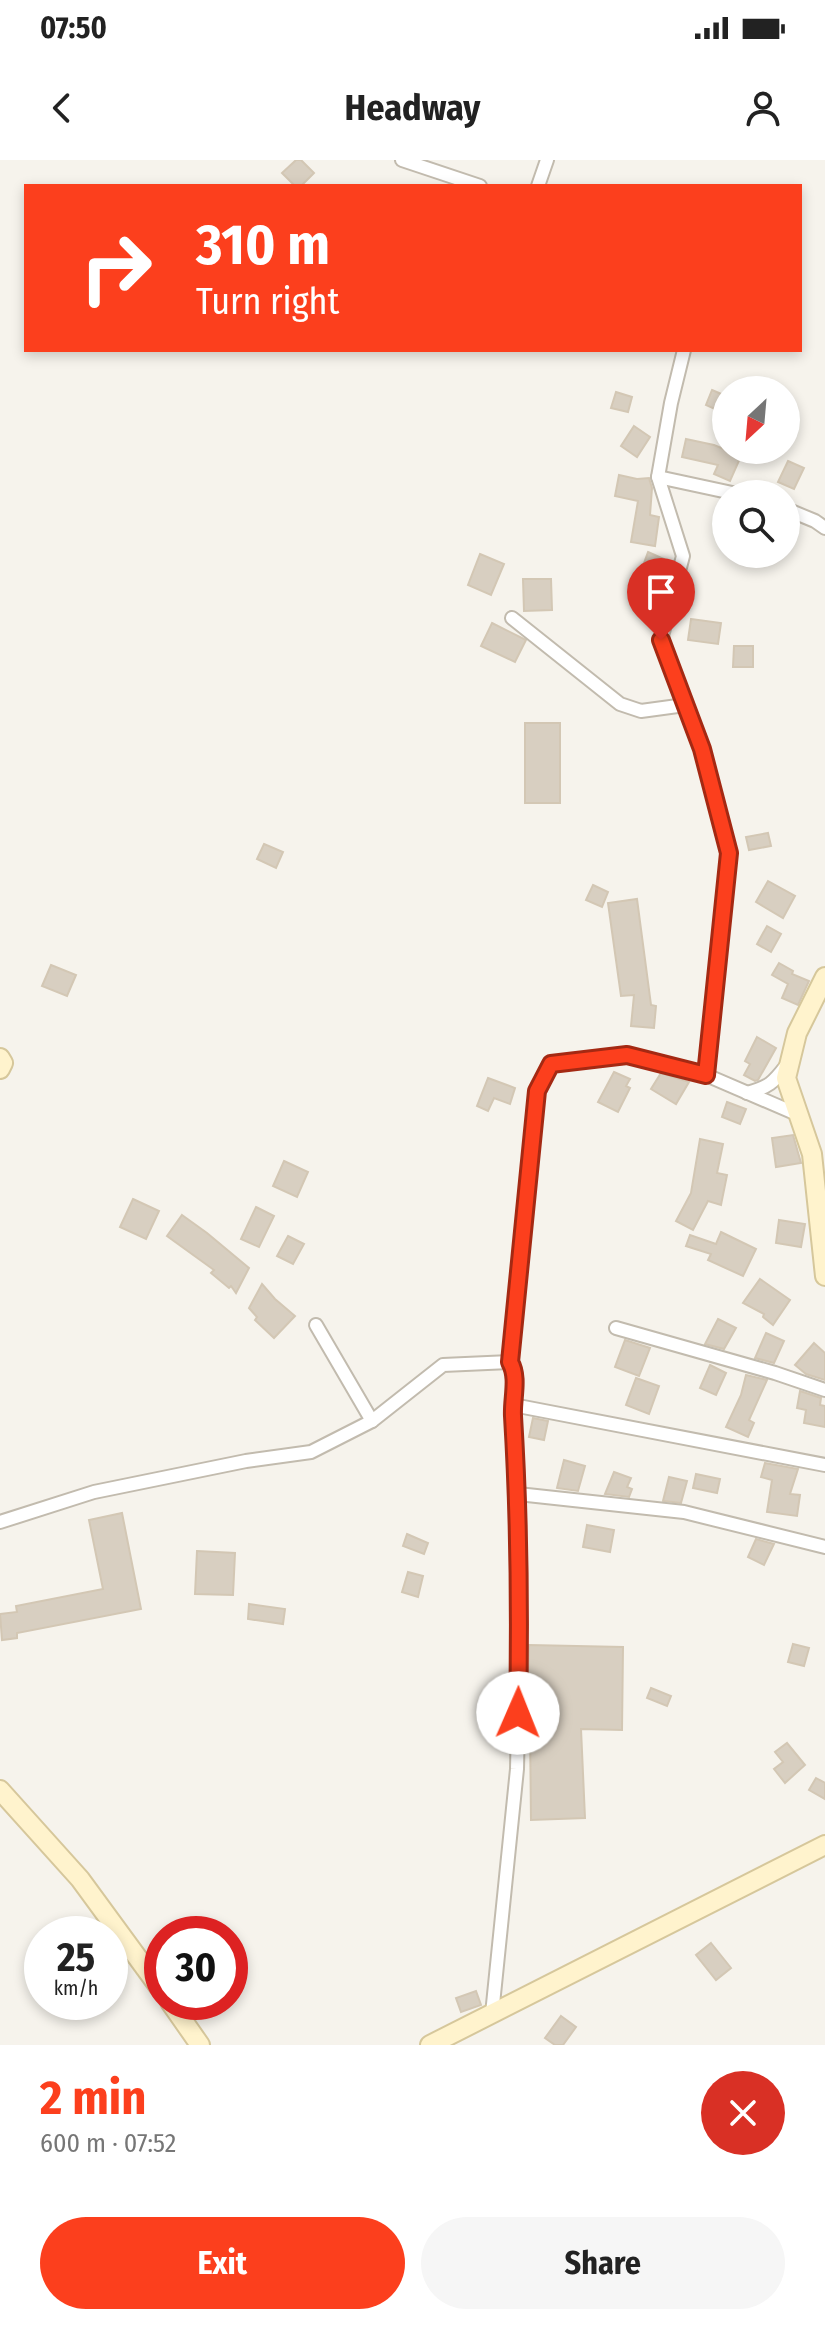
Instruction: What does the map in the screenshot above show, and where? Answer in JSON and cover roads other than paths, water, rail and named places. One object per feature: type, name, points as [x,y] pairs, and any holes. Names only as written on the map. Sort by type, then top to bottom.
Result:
[{"type":"street","points":[[402,160],[474,184]]},
{"type":"street","points":[[539,184],[547,160]]},
{"type":"street","points":[[684,352],[658,477],[683,556],[661,640],[702,749],[729,853],[706,1075]]},
{"type":"street","points":[[658,477],[712,489]]},
{"type":"street","points":[[800,515],[825,528]]},
{"type":"street","points":[[512,618],[620,704],[641,711],[685,705]]},
{"type":"street","points":[[825,977],[797,1033],[786,1078],[812,1154],[825,1276]]},
{"type":"street","points":[[492,2014],[517,1769],[520,1629],[518,1494],[513,1405],[515,1371],[510,1362],[537,1091],[551,1064],[627,1055],[706,1075],[799,1115]]},
{"type":"street","points":[[0,1058],[3,1063],[0,1069]]},
{"type":"street","points":[[747,1093],[773,1083],[791,1060]]},
{"type":"street","points":[[316,1325],[372,1421]]},
{"type":"street","points":[[616,1328],[825,1390]]},
{"type":"street","points":[[0,1522],[94,1492],[246,1461],[311,1452],[372,1421],[443,1365],[510,1362]]},
{"type":"street","points":[[513,1405],[825,1465]]},
{"type":"street","points":[[518,1494],[684,1512],[825,1547]]},
{"type":"street","points":[[0,1790],[80,1879],[144,1966]]},
{"type":"street","points":[[430,2045],[825,1845]]},
{"type":"street","points":[[183,2020],[200,2045]]}]
